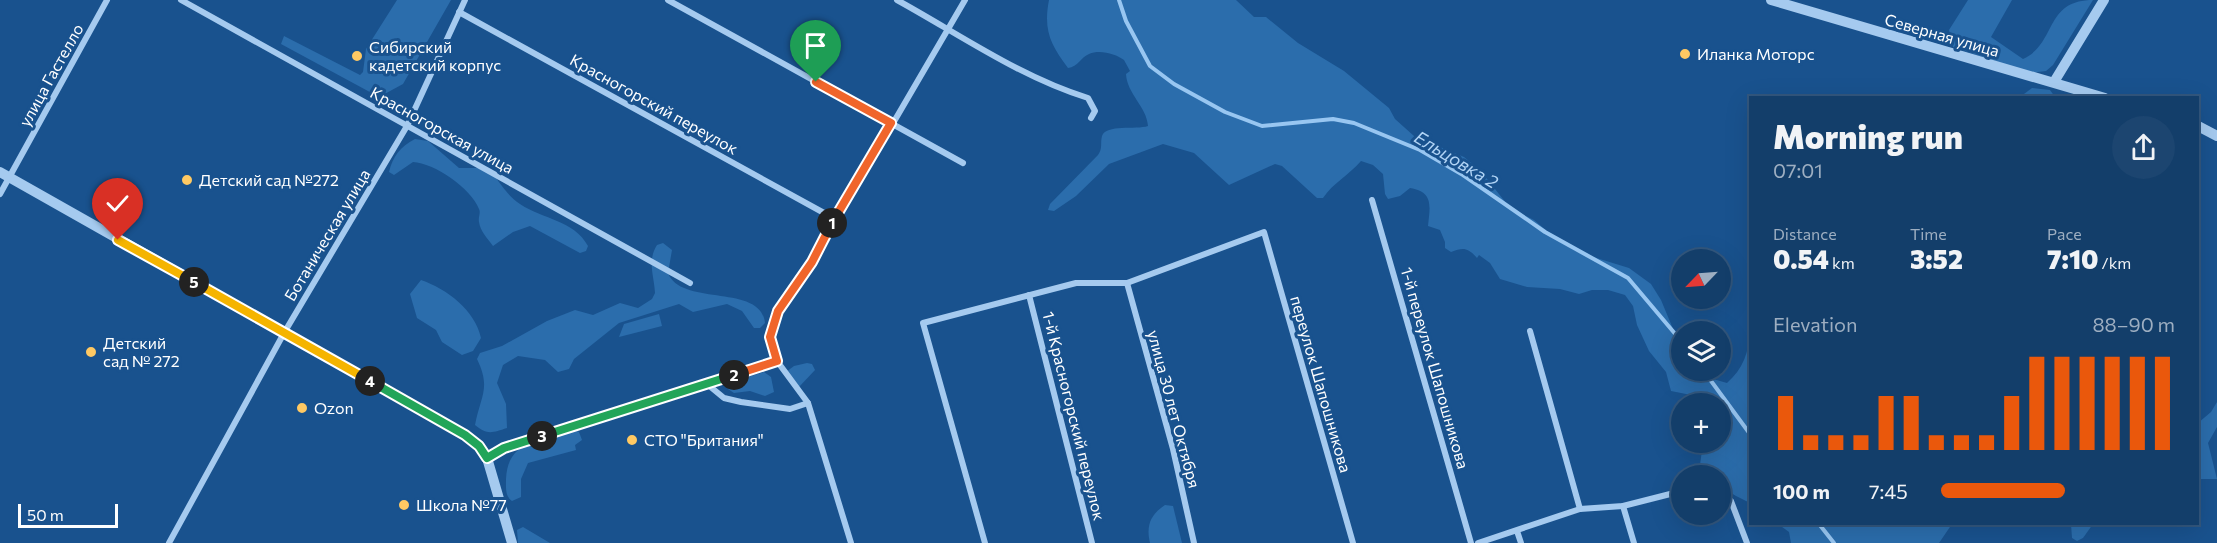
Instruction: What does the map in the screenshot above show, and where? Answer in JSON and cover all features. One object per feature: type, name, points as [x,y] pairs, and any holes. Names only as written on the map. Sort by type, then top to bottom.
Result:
[{"type":"street","name":"улица Гастелло","points":[[0,194],[5,175],[107,0]]},
{"type":"street","name":"Красногорская улица","points":[[181,0],[690,283]]},
{"type":"street","name":"Ботаническая улица","points":[[169,543],[284,333],[407,126],[465,0]]},
{"type":"street","points":[[668,0],[963,163]]},
{"type":"street","points":[[897,0],[1058,89],[1088,98],[1095,111],[1091,118]]},
{"type":"street","points":[[851,543],[808,403],[777,361],[770,337],[778,311],[812,262],[891,123],[950,29],[965,0]]},
{"type":"street","name":"Северная улица","points":[[1771,0],[2099,96]]},
{"type":"street","points":[[2054,82],[2104,0]]},
{"type":"street","name":"Красногорский переулок","points":[[459,12],[835,219]]},
{"type":"street","points":[[2199,127],[2217,136]]},
{"type":"street","points":[[5,175],[465,435],[479,446],[487,458],[512,543]]},
{"type":"street","name":"1-й переулок Шапошникова","points":[[1372,200],[1471,543]]},
{"type":"street","name":"1-й Красногорский переулок","points":[[985,543],[923,323],[1076,283],[1127,283],[1264,232]]},
{"type":"street","name":"переулок Шапошникова","points":[[1264,232],[1353,543]]},
{"type":"street","name":"улица 30 лет Октября","points":[[1127,283],[1173,449],[1194,543]]},
{"type":"street","name":"1-й Красногорский переулок","points":[[1029,295],[1092,543]]},
{"type":"street","points":[[1530,332],[1580,508]]},
{"type":"street","points":[[487,458],[504,448],[777,361]]},
{"type":"street","points":[[707,384],[724,398],[741,402],[790,409],[808,403]]},
{"type":"street","points":[[1478,543],[1580,508],[1623,506],[1671,494]]},
{"type":"street","points":[[1731,501],[1747,543]]},
{"type":"street","points":[[1623,506],[1634,543]]},
{"type":"street","points":[[1517,531],[1521,543]]},
{"type":"shaded area","points":[[397,0],[451,0],[403,84],[379,97],[281,44],[284,36],[360,75],[363,72],[366,49]]},
{"type":"shaded area","points":[[1049,0],[1236,0],[1254,17],[1266,17],[1298,43],[1344,71],[1389,108],[1395,119],[1414,136],[1464,157],[1480,170],[1510,208],[1534,220],[1560,242],[1577,252],[1629,268],[1651,284],[1671,324],[1671,381],[1727,383],[1731,381],[1744,360],[1749,338],[1749,502],[1731,493],[1731,465],[1700,465],[1702,453],[1731,453],[1731,393],[1671,391],[1666,372],[1649,351],[1637,325],[1633,306],[1625,295],[1608,290],[1592,290],[1579,294],[1560,289],[1527,287],[1500,279],[1490,263],[1479,255],[1477,258],[1465,249],[1451,252],[1445,248],[1440,230],[1428,226],[1430,206],[1423,193],[1410,188],[1400,196],[1388,199],[1385,194],[1383,174],[1373,165],[1361,161],[1323,198],[1317,198],[1282,166],[1275,164],[1229,185],[1194,153],[1163,144],[1109,164],[1076,196],[1054,211],[1048,210],[1050,204],[1098,155],[1105,132],[1148,126],[1147,119],[1127,81],[1126,74],[1130,71],[1124,60],[1108,53],[1098,52],[1086,55],[1074,66],[1068,68],[1053,45],[1047,20]]},
{"type":"shaded area","points":[[1968,0],[2012,0],[1991,37],[2023,59],[2034,52],[2058,15],[2066,7],[2077,2],[2093,0],[2053,65],[2046,71],[2031,73],[1953,47],[1949,30]]},
{"type":"shaded area","points":[[2032,88],[2050,90],[2054,96],[2025,96],[2024,94]]},
{"type":"shaded area","points":[[415,139],[428,141],[459,168],[489,168],[515,201],[575,231],[588,246],[586,251],[580,253],[530,226],[513,232],[493,246],[481,229],[480,211],[475,201],[451,178],[422,163],[413,162],[394,175],[389,172],[398,152]]},
{"type":"shaded area","points":[[663,243],[672,250],[668,273],[676,283],[688,290],[750,303],[760,311],[765,323],[760,328],[754,328],[742,311],[727,304],[693,312],[679,304],[619,323],[574,359],[569,369],[558,372],[545,360],[518,356],[503,365],[497,383],[506,404],[507,428],[490,432],[475,425],[484,392],[483,377],[477,359],[480,353],[502,346],[547,321],[575,310],[593,315],[620,303],[638,308],[652,299],[655,293],[652,257],[657,245]]},
{"type":"shaded area","points":[[421,280],[450,295],[473,318],[481,338],[473,351],[462,355],[442,342],[436,330],[417,318],[410,294]]},
{"type":"shaded area","points":[[659,314],[662,326],[619,337],[624,324]]},
{"type":"shaded area","points":[[812,364],[815,370],[799,387],[786,372],[794,366]]},
{"type":"shaded area","points":[[764,372],[771,377],[774,392],[765,396],[750,391],[734,393],[728,389],[735,381]]},
{"type":"shaded area","points":[[2217,402],[2217,427],[2208,443],[2217,479],[2199,479],[2199,422],[2211,412]]},
{"type":"shaded area","points":[[575,430],[579,432],[582,440],[575,445],[576,450],[528,463],[521,479],[521,497],[512,501],[506,492],[506,479],[508,465],[513,455],[530,443]]},
{"type":"shaded area","points":[[1165,505],[1173,506],[1182,543],[1150,543],[1150,521]]},
{"type":"shaded area","points":[[1779,525],[1951,525],[1939,543],[1791,543],[1789,532]]},
{"type":"shaded area","points":[[2071,525],[2092,525],[2083,538],[2077,541],[2072,538]]},
{"type":"shaded area","points":[[523,527],[550,543],[518,543],[517,530]]},
{"type":"waterway","name":"Ельцовка 2","points":[[1119,0],[1126,21],[1150,66],[1174,84],[1225,112],[1262,126],[1333,119],[1354,123],[1420,150],[1463,175],[1545,232],[1628,278],[1671,329]]},
{"type":"waterway","name":"Ельцовка 2","points":[[1711,381],[1749,433]]},
{"type":"waterway","name":"Ельцовка 2","points":[[1820,525],[1834,543]]},
{"type":"place","name":"Иланка Моторс","points":[[1685,54]]},
{"type":"place","name":"Сибирский кадетский корпус","points":[[357,56]]},
{"type":"place","name":"Детский сад №272","points":[[187,180]]},
{"type":"place","name":"Детский сад № 272","points":[[91,352]]},
{"type":"place","name":"Ozon","points":[[302,408]]},
{"type":"place","name":"СТО \"Британия\"","points":[[632,440]]},
{"type":"place","name":"Школа №77","points":[[404,505]]},
{"type":"route","points":[[118,240],[465,435],[479,446],[487,458],[504,448],[777,361],[770,337],[778,311],[812,262],[891,123],[816,82]]}]
